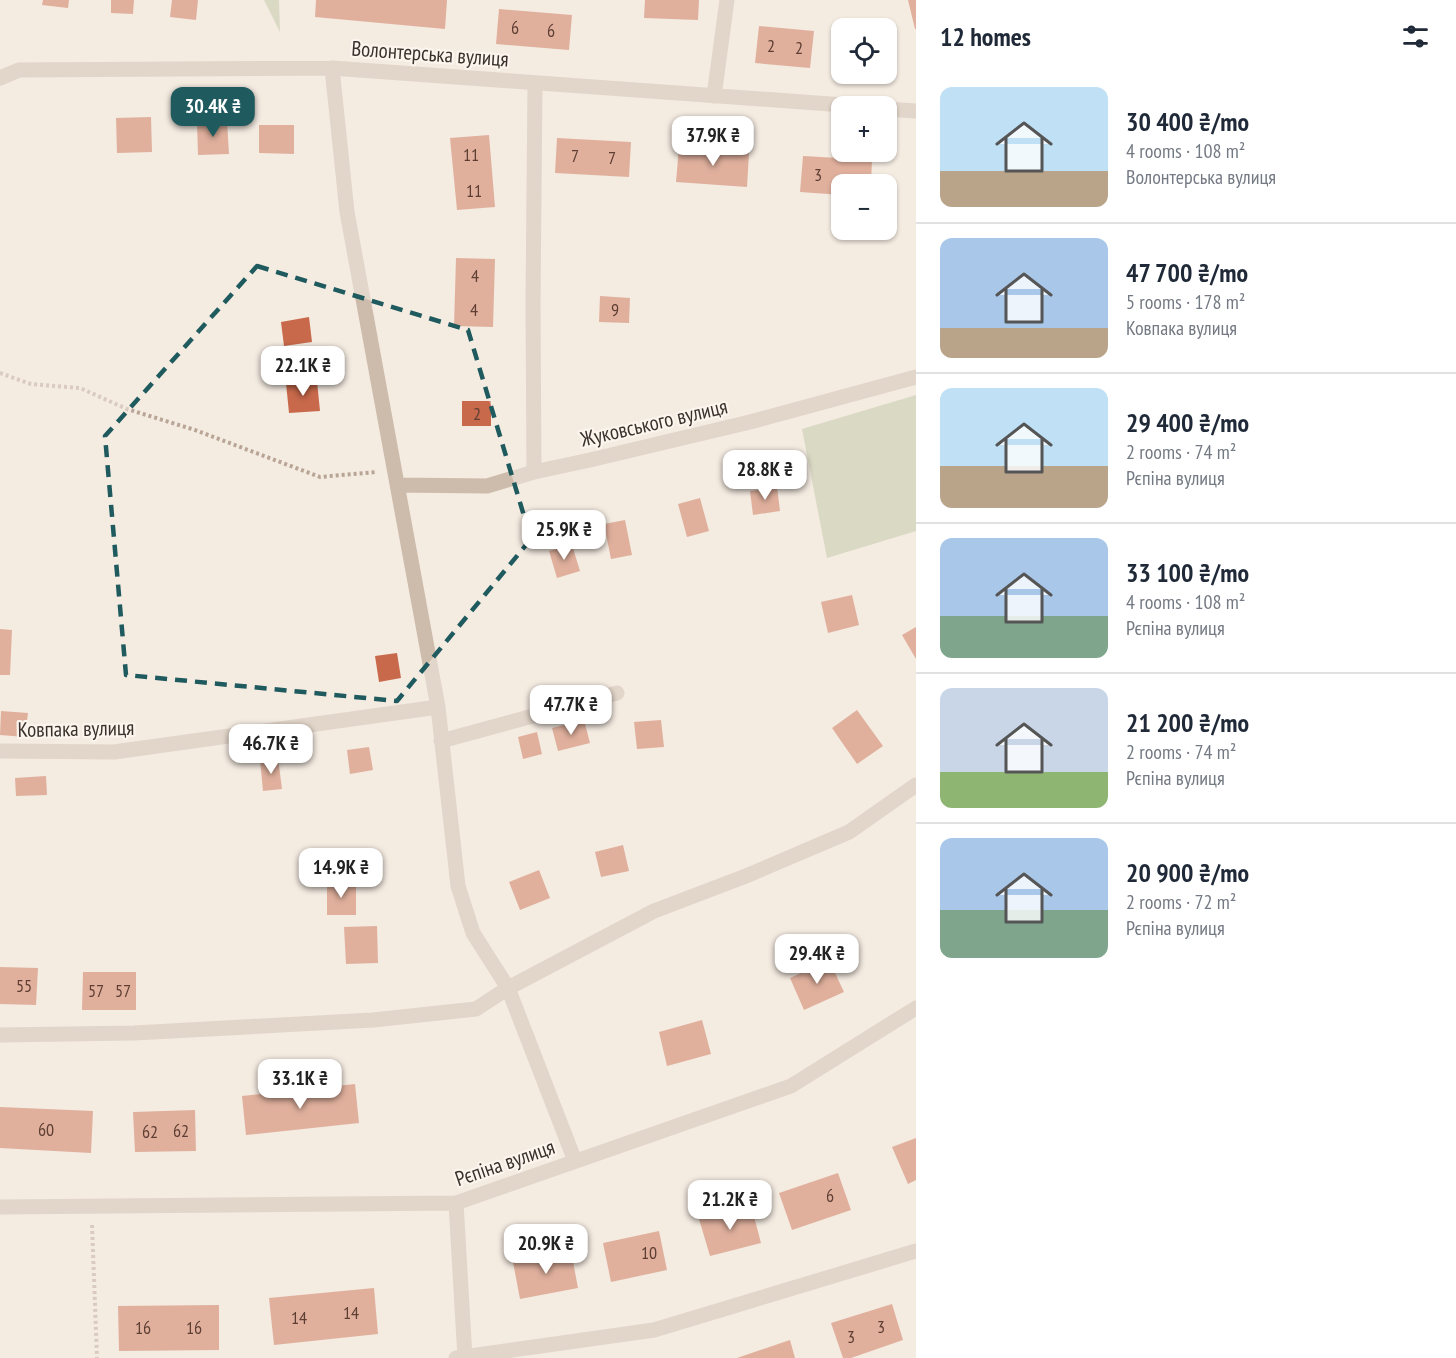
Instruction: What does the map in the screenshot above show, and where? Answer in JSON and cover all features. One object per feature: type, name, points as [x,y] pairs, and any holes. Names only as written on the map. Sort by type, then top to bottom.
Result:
[{"type":"street","points":[[714,96],[727,0]]},
{"type":"street","points":[[332,68],[347,212],[438,707],[458,886],[473,933],[508,988],[575,1161]]},
{"type":"street","name":"Волонтерська вулиця","points":[[0,78],[19,70],[332,68],[831,104]]},
{"type":"street","points":[[534,471],[535,83]]},
{"type":"street","points":[[897,110],[916,111]]},
{"type":"street","name":"Жуковського вулиця","points":[[396,478],[487,486],[534,471],[739,425],[916,377]]},
{"type":"street","points":[[441,741],[617,693]]},
{"type":"street","name":"Ковпака вулиця","points":[[0,751],[114,752],[438,707]]},
{"type":"street","points":[[0,1035],[134,1033],[372,1020],[476,1009],[508,988],[654,911],[746,876],[849,832],[916,785]]},
{"type":"street","name":"Рєпіна вулиця","points":[[0,1207],[456,1203],[791,1086],[916,1008]]},
{"type":"street","points":[[456,1203],[462,1357],[654,1330],[916,1251]]},
{"type":"path","points":[[0,373],[31,384],[80,388],[128,409],[195,430],[320,477],[396,478]]},
{"type":"path","points":[[91,1206],[97,1358]]},
{"type":"highlighted area","points":[[257,266],[468,330],[531,539],[397,701],[126,675],[105,436]]},
{"type":"green space","points":[[264,0],[279,0],[280,32]]},
{"type":"green space","points":[[916,395],[916,531],[827,558],[802,429]]},
{"type":"building","points":[[43,0],[69,0],[68,8],[42,5]]},
{"type":"building","points":[[111,0],[134,0],[133,14],[111,13]]},
{"type":"building","points":[[172,0],[198,0],[196,20],[170,17]]},
{"type":"building","points":[[316,0],[447,0],[445,29],[315,17]]},
{"type":"building","points":[[645,0],[699,0],[698,20],[644,18]]},
{"type":"building","points":[[908,0],[916,0],[916,29],[915,29]]},
{"type":"building","points":[[499,9],[572,15],[569,50],[496,44]]},
{"type":"building","points":[[759,26],[814,31],[810,68],[755,63]]},
{"type":"building","points":[[151,117],[152,152],[117,153],[116,118]]},
{"type":"building","points":[[227,121],[229,154],[198,155],[197,122]]},
{"type":"building","points":[[259,125],[294,125],[294,154],[259,153]]},
{"type":"building","points":[[489,135],[495,207],[457,210],[450,138]]},
{"type":"building","points":[[557,138],[631,142],[629,177],[555,173]]},
{"type":"building","points":[[679,147],[749,153],[747,187],[676,182]]},
{"type":"building","points":[[803,156],[831,158],[831,162],[872,162],[871,174],[831,174],[831,194],[800,192]]},
{"type":"building","points":[[456,258],[495,259],[493,327],[454,326]]},
{"type":"building","points":[[600,296],[630,298],[629,323],[599,322]]},
{"type":"building","points":[[309,317],[312,342],[284,346],[281,322]]},
{"type":"building","points":[[317,381],[320,411],[289,413],[286,383]]},
{"type":"building","points":[[462,401],[491,401],[491,426],[462,426]]},
{"type":"building","points":[[777,487],[780,511],[753,515],[750,491]]},
{"type":"building","points":[[700,498],[709,531],[687,537],[678,504]]},
{"type":"building","points":[[625,520],[632,555],[611,559],[604,524]]},
{"type":"building","points":[[572,545],[580,571],[557,578],[549,551]]},
{"type":"building","points":[[852,595],[859,625],[828,633],[821,602]]},
{"type":"building","points":[[916,627],[916,659],[902,635]]},
{"type":"building","points":[[0,629],[12,630],[10,675],[0,675]]},
{"type":"building","points":[[397,653],[401,678],[379,682],[375,656]]},
{"type":"building","points":[[857,710],[883,746],[857,764],[832,728]]},
{"type":"building","points":[[1,711],[28,713],[25,737],[0,735]]},
{"type":"building","points":[[584,720],[590,743],[558,751],[552,728]]},
{"type":"building","points":[[661,720],[664,747],[637,749],[634,722]]},
{"type":"building","points":[[537,732],[542,754],[523,759],[518,737]]},
{"type":"building","points":[[369,747],[373,770],[350,774],[347,750]]},
{"type":"building","points":[[278,758],[282,789],[263,791],[260,760]]},
{"type":"building","points":[[46,776],[47,795],[16,796],[15,778]]},
{"type":"building","points":[[623,845],[629,871],[601,877],[595,852]]},
{"type":"building","points":[[539,870],[550,898],[520,910],[509,882]]},
{"type":"building","points":[[327,883],[356,884],[356,915],[327,915]]},
{"type":"building","points":[[377,926],[378,963],[346,964],[344,927]]},
{"type":"building","points":[[829,960],[844,992],[804,1010],[790,978]]},
{"type":"building","points":[[0,967],[38,968],[36,1005],[0,1004]]},
{"type":"building","points":[[83,972],[136,972],[136,1010],[82,1010]]},
{"type":"building","points":[[702,1020],[711,1054],[667,1066],[659,1032]]},
{"type":"building","points":[[355,1084],[359,1123],[246,1135],[242,1096]]},
{"type":"building","points":[[0,1107],[93,1111],[91,1153],[0,1148]]},
{"type":"building","points":[[195,1110],[196,1151],[135,1152],[133,1112]]},
{"type":"building","points":[[916,1138],[916,1180],[908,1184],[892,1147]]},
{"type":"building","points":[[838,1173],[851,1210],[792,1230],[779,1193]]},
{"type":"building","points":[[751,1205],[761,1243],[710,1256],[699,1219]]},
{"type":"building","points":[[659,1231],[667,1270],[611,1282],[603,1243]]},
{"type":"building","points":[[571,1251],[578,1288],[520,1299],[513,1262]]},
{"type":"building","points":[[374,1288],[378,1334],[274,1345],[269,1298]]},
{"type":"building","points":[[892,1304],[903,1340],[851,1358],[843,1358],[831,1323]]},
{"type":"building","points":[[219,1305],[219,1350],[119,1351],[118,1306]]},
{"type":"building","points":[[790,1340],[795,1358],[737,1358]]}]
